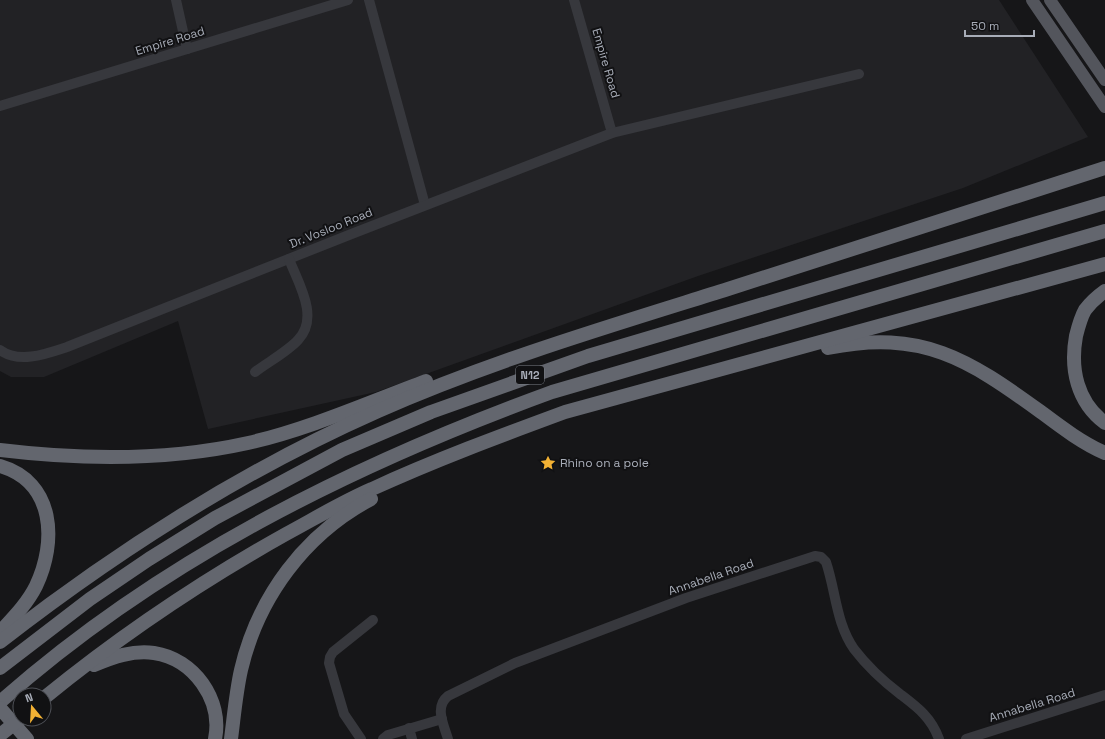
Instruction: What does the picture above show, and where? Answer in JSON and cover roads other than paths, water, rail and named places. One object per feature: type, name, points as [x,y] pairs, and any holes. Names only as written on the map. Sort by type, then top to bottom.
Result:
[{"type":"highway","points":[[978,209],[1105,159]]},
{"type":"highway","points":[[0,642],[120,553],[245,477],[378,411],[479,371],[576,337],[1105,168]]},
{"type":"highway","name":"N12","points":[[4,665],[90,599],[149,559],[215,518],[342,450],[431,412],[588,356],[1105,203]]},
{"type":"highway","name":"N12","points":[[0,702],[18,686],[120,607],[228,538],[312,493],[385,458],[469,423],[559,390],[1105,231]]},
{"type":"highway","points":[[52,692],[153,615],[233,564],[371,489],[478,443],[565,412],[1105,264]]},
{"type":"highway","points":[[1105,291],[1085,311],[1077,330],[1074,350],[1077,383],[1083,399],[1097,417],[1105,423]]},
{"type":"highway","points":[[0,450],[58,455],[141,456],[183,454],[248,443],[282,434],[438,377],[522,349],[556,339],[576,337]]},
{"type":"highway","points":[[725,368],[844,345],[878,342],[914,345],[949,355],[982,370],[1084,442],[1105,453]]},
{"type":"highway","points":[[231,739],[241,670],[250,640],[270,596],[301,554],[318,535],[345,514],[478,443]]},
{"type":"highway","points":[[0,466],[18,474],[33,485],[39,494],[48,523],[48,545],[43,568],[35,587],[26,603],[0,632]]},
{"type":"highway","points":[[73,675],[111,658],[132,653],[155,653],[166,656],[194,674],[207,689],[215,707],[217,719],[215,739]]},
{"type":"highway","points":[[3,712],[27,739]]},
{"type":"highway","points":[[3,712],[37,739]]},
{"type":"highway","points":[[3,739],[0,736],[12,725]]},
{"type":"main road","points":[[1032,0],[1105,107]]},
{"type":"main road","points":[[1050,0],[1105,80]]},
{"type":"street","points":[[176,0],[187,49]]},
{"type":"street","name":"Empire Road","points":[[0,106],[348,0]]},
{"type":"street","points":[[369,0],[425,205]]},
{"type":"street","name":"Empire Road","points":[[574,0],[612,133]]},
{"type":"street","name":"Dr. Vosloo Road","points":[[0,350],[15,357],[43,355],[67,348],[425,205],[612,133],[859,74]]},
{"type":"street","points":[[255,372],[298,340],[307,322],[308,311],[305,299],[289,259]]},
{"type":"street","name":"Annabella Road","points":[[448,739],[440,706],[443,700],[448,696],[515,663],[686,598],[815,556],[826,562],[842,625],[854,649],[881,678],[923,712],[936,731],[939,739]]},
{"type":"street","points":[[361,739],[344,714],[329,663],[330,657],[373,620]]},
{"type":"street","name":"Annabella Road","points":[[966,739],[1105,695]]},
{"type":"street","points":[[385,738],[409,728],[442,719]]},
{"type":"street","points":[[409,728],[412,739]]},
{"type":"place","name":"Rhino on a pole","points":[[548,463]]}]
